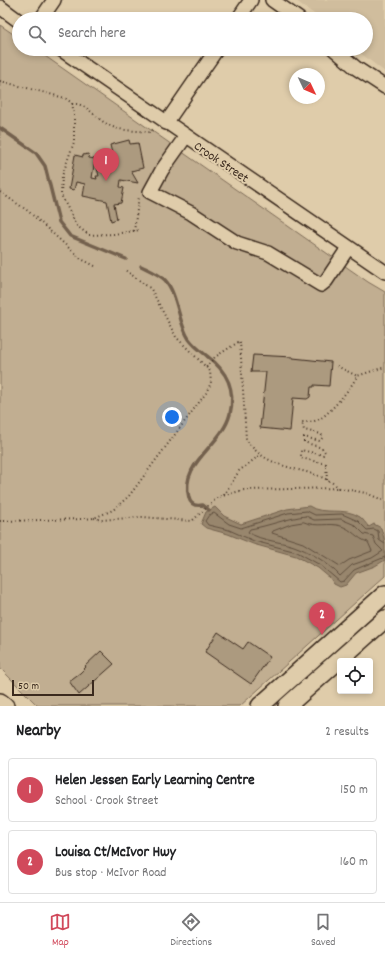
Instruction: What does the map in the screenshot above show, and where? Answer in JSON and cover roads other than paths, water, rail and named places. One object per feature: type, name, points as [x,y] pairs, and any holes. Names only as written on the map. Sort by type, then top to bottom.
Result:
[{"type":"main road","points":[[260,706],[385,594]]},
{"type":"main road","points":[[287,706],[385,619]]},
{"type":"main road","points":[[0,702],[4,706]]},
{"type":"street","points":[[46,12],[54,0]]},
{"type":"street","points":[[243,12],[251,0]]},
{"type":"street","points":[[272,0],[289,12]]},
{"type":"street","points":[[0,8],[12,16]]},
{"type":"street","name":"Crook Street","points":[[70,56],[385,272]]},
{"type":"street","points":[[164,121],[212,56]]},
{"type":"street","points":[[342,56],[356,68],[385,87]]},
{"type":"street","points":[[186,136],[162,170],[150,192],[191,213],[237,243],[268,253],[321,285],[326,281],[348,248]]},
{"type":"water","points":[[309,506],[315,509],[341,511],[354,514],[361,518],[369,527],[374,524],[381,528],[385,542],[385,560],[375,566],[356,573],[346,585],[340,587],[334,584],[330,578],[318,568],[296,556],[253,544],[228,534],[206,528],[201,524],[206,512],[215,507],[224,516],[241,524],[287,509]]},
{"type":"waterway","points":[[0,128],[36,153],[45,166],[59,222],[70,236],[126,259]]},
{"type":"waterway","points":[[141,266],[154,272],[165,280],[173,293],[182,325],[189,339],[220,368],[225,374],[231,389],[232,405],[226,425],[219,436],[195,464],[190,474],[188,485],[191,503],[203,505],[209,510]]},
{"type":"place","name":"Helen Jessen Early Learning Centre","points":[[106,181]]},
{"type":"place","name":"Louisa Ct/McIvor Hwy","points":[[322,635]]}]
